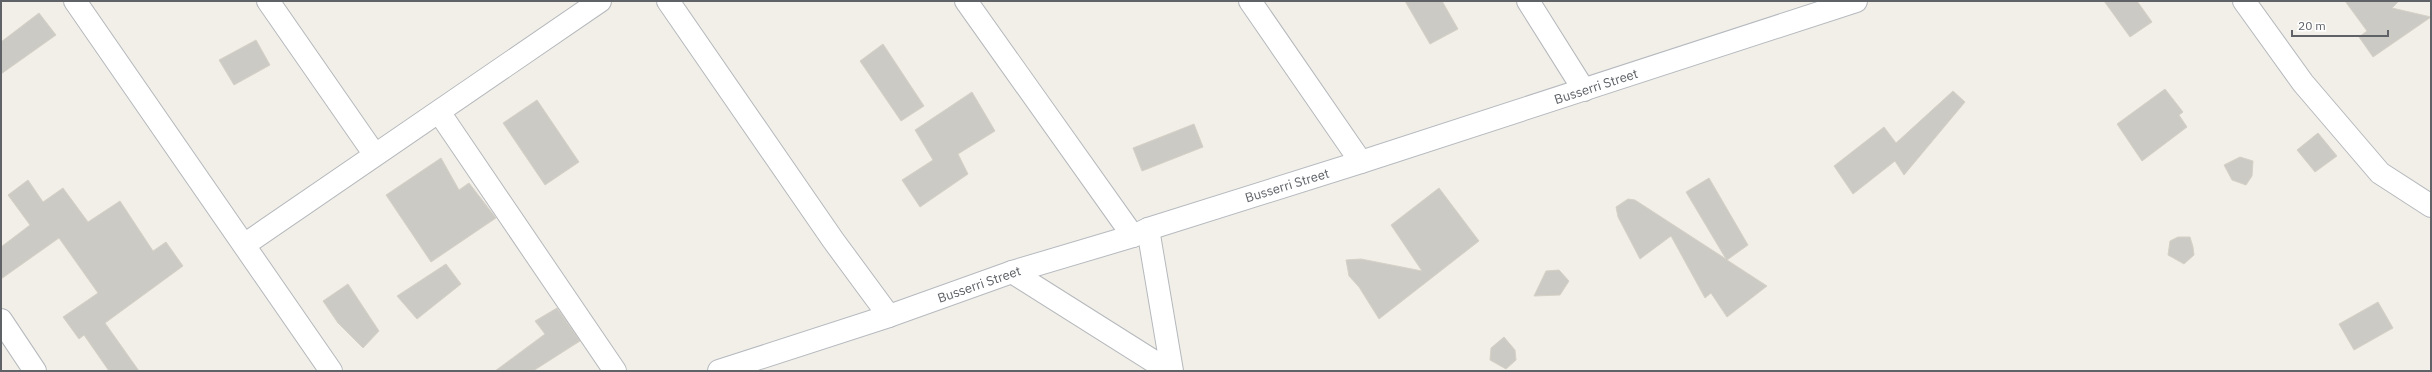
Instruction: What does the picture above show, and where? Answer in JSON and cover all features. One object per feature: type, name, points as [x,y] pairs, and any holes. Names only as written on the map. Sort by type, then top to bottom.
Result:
[{"type":"street","points":[[76,1],[331,371]]},
{"type":"street","points":[[268,1],[375,155]]},
{"type":"street","points":[[244,245],[600,1]]},
{"type":"street","points":[[668,1],[833,240],[889,316]]},
{"type":"street","points":[[966,1],[1140,232],[1170,371]]},
{"type":"street","points":[[1250,1],[1361,162]]},
{"type":"street","points":[[1528,1],[1584,90]]},
{"type":"street","name":"Busserri Street","points":[[731,369],[889,316],[1012,272],[1584,90],[1822,6],[1856,1]]},
{"type":"street","points":[[2244,1],[2304,83],[2380,173],[2431,206]]},
{"type":"street","points":[[439,112],[615,371]]},
{"type":"street","points":[[1012,272],[1170,371]]},
{"type":"street","points":[[1,320],[35,371]]},
{"type":"building","points":[[1405,1],[1442,1],[1458,29],[1430,44]]},
{"type":"building","points":[[2104,1],[2137,1],[2152,22],[2130,37]]},
{"type":"building","points":[[2345,1],[2399,1],[2392,8],[2431,17],[2373,57],[2359,37],[2367,31]]},
{"type":"building","points":[[39,13],[56,35],[1,74],[1,42]]},
{"type":"building","points":[[256,40],[270,65],[234,85],[219,60]]},
{"type":"building","points":[[883,44],[924,106],[901,121],[860,61]]},
{"type":"building","points":[[2165,89],[2183,112],[2179,115],[2187,127],[2142,161],[2117,124]]},
{"type":"building","points":[[1953,91],[1965,102],[1904,175],[1895,161],[1853,194],[1834,166],[1884,127],[1896,143]]},
{"type":"building","points":[[972,92],[995,131],[958,154],[968,174],[920,207],[902,180],[933,160],[915,130]]},
{"type":"building","points":[[537,100],[579,162],[545,185],[503,123]]},
{"type":"building","points":[[1194,124],[1203,147],[1142,171],[1133,148]]},
{"type":"building","points":[[2318,133],[2337,156],[2315,172],[2297,150]]},
{"type":"building","points":[[2240,157],[2253,161],[2252,176],[2246,185],[2232,180],[2224,165]]},
{"type":"building","points":[[441,158],[459,190],[469,183],[496,218],[431,262],[386,195]]},
{"type":"building","points":[[1709,178],[1748,245],[1727,260],[1767,286],[1727,317],[1711,293],[1705,298],[1671,236],[1640,259],[1618,217],[1616,207],[1628,199],[1635,200],[1726,259],[1686,192]]},
{"type":"building","points":[[28,180],[43,202],[63,188],[88,222],[120,201],[153,251],[166,242],[183,266],[105,323],[139,371],[109,371],[84,335],[79,339],[63,317],[98,293],[59,238],[1,279],[1,247],[30,225],[8,195]]},
{"type":"building","points":[[1439,188],[1479,241],[1379,319],[1359,287],[1349,276],[1346,260],[1361,259],[1422,271],[1391,225]]},
{"type":"building","points":[[2178,237],[2190,237],[2193,247],[2194,255],[2184,264],[2168,255],[2170,241]]},
{"type":"building","points":[[446,264],[461,284],[417,319],[397,296]]},
{"type":"building","points":[[1559,270],[1569,281],[1560,295],[1534,296],[1546,271]]},
{"type":"building","points":[[348,284],[379,331],[363,348],[338,323],[323,301]]},
{"type":"building","points":[[2378,302],[2393,328],[2354,350],[2339,324]]},
{"type":"building","points":[[557,308],[580,341],[533,371],[495,371],[545,334],[535,321]]},
{"type":"building","points":[[1504,337],[1515,350],[1516,360],[1506,369],[1490,360],[1491,348]]}]
